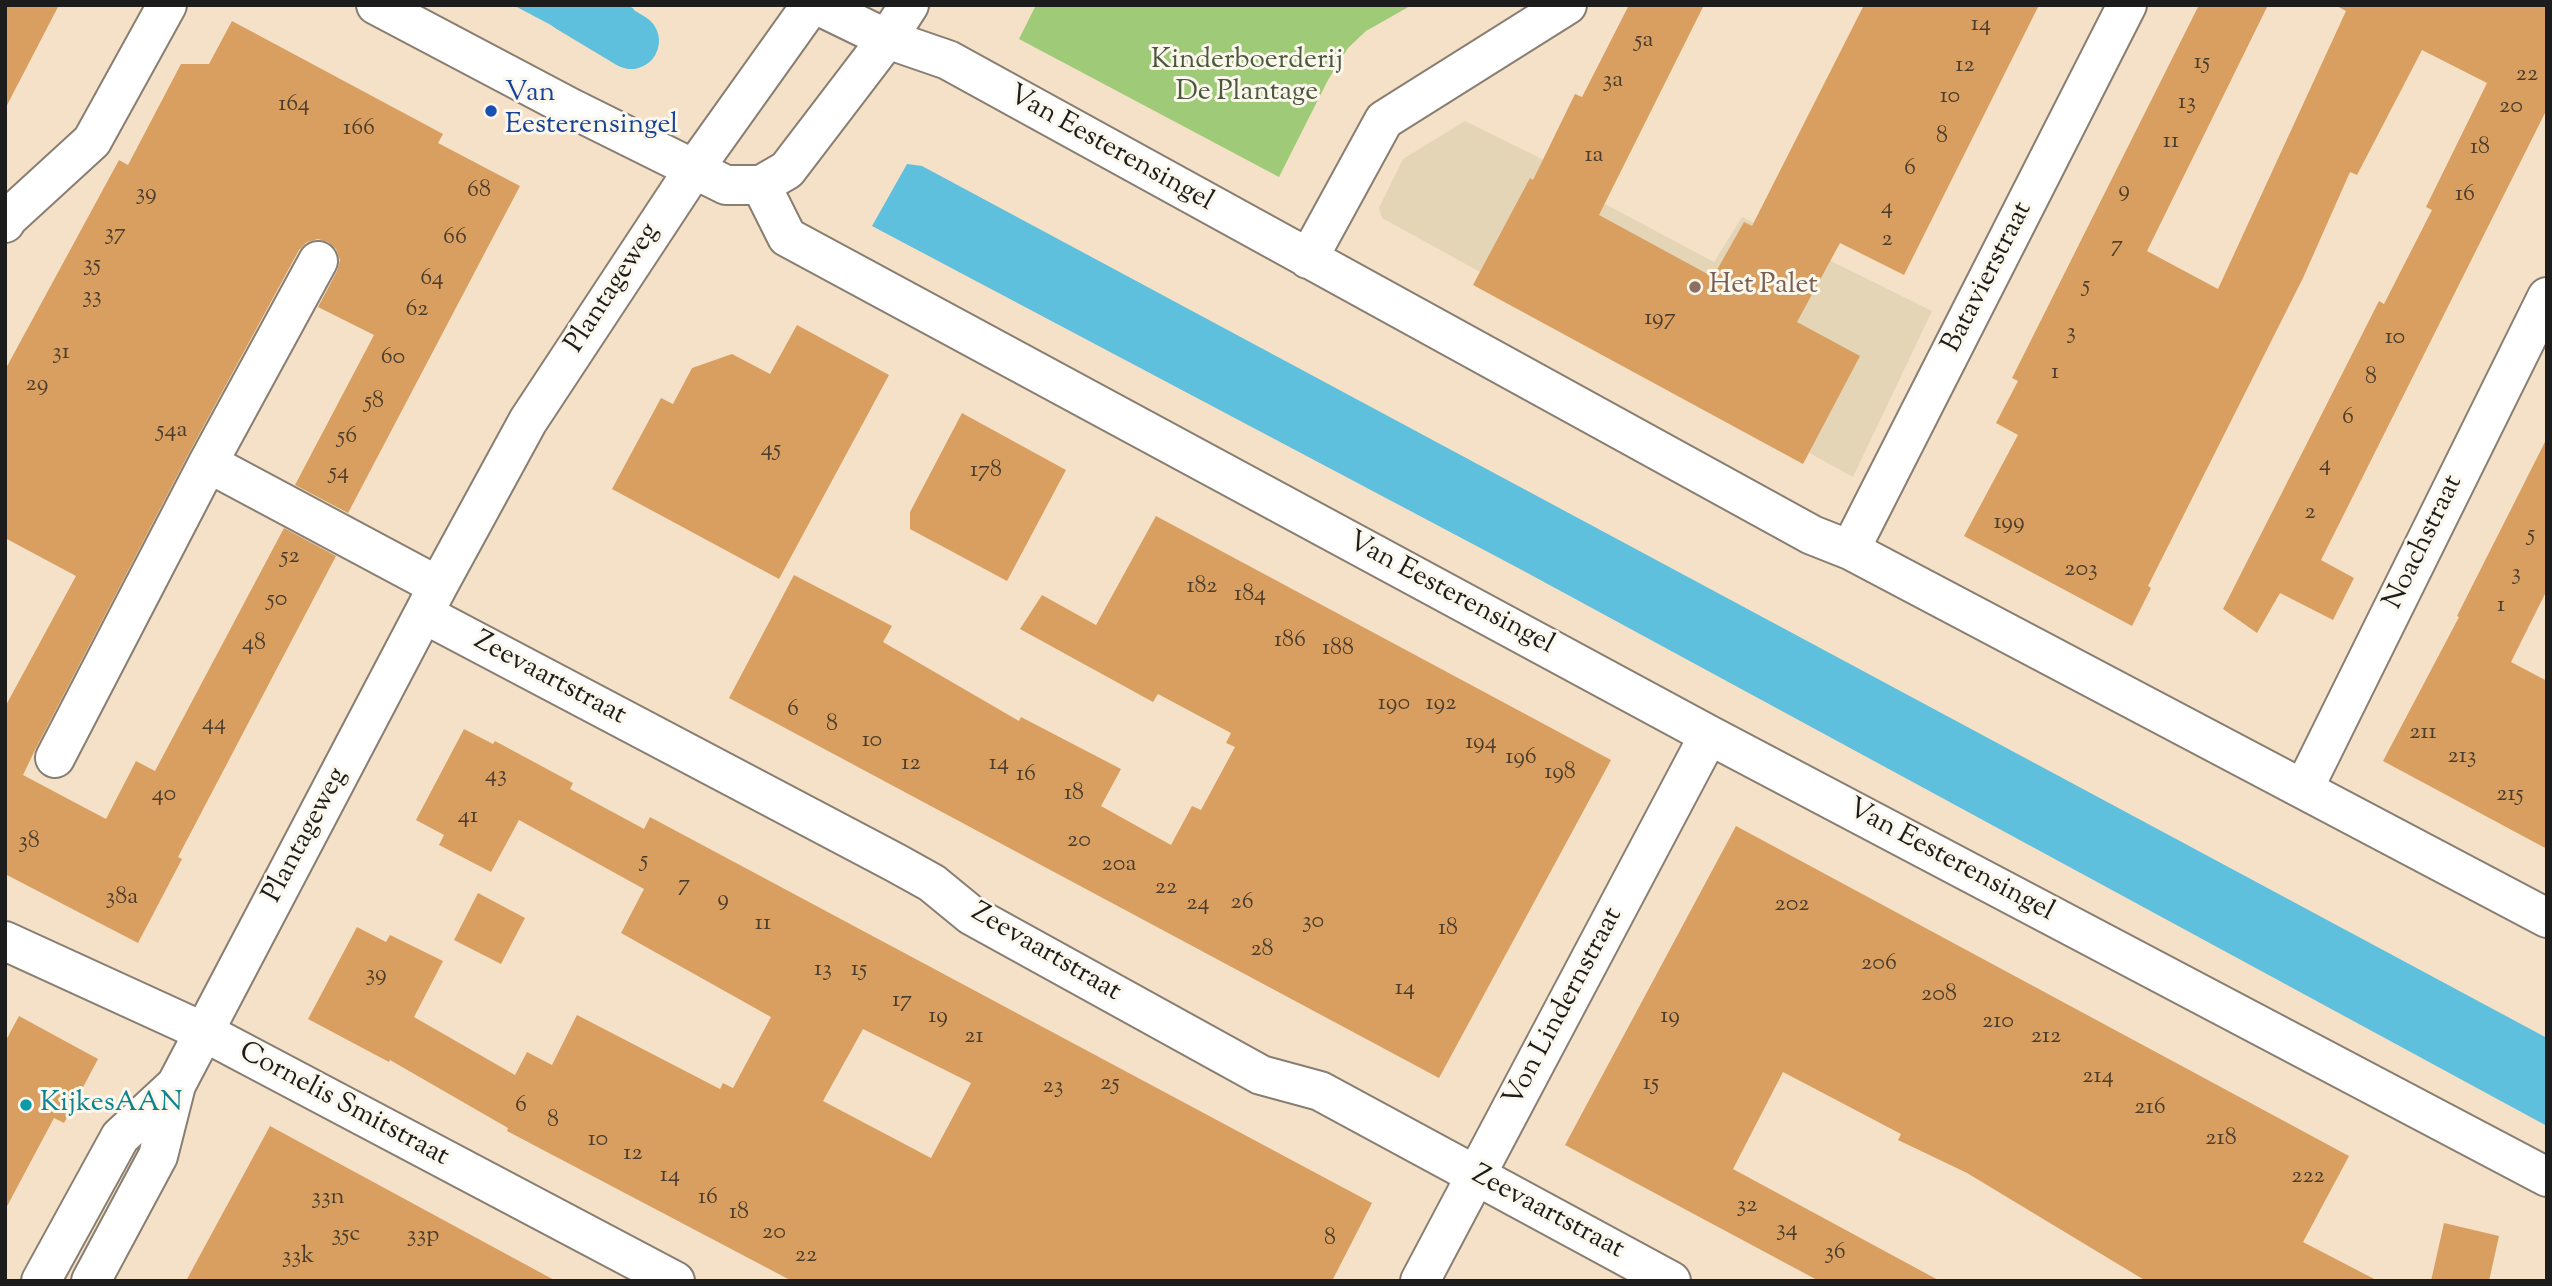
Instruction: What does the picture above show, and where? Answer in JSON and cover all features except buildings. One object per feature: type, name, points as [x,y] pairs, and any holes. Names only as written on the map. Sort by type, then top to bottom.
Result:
[{"type":"street","points":[[5,223],[92,141],[167,5]]},
{"type":"street","points":[[376,5],[571,108],[726,185],[761,185],[787,170],[887,39],[909,5]]},
{"type":"street","name":"Plantageweg","points":[[91,1281],[158,1156],[176,1085],[528,421],[694,169],[811,5]]},
{"type":"street","name":"Van Eesterensingel","points":[[817,5],[887,39],[948,61],[1812,535],[1850,550],[2547,918]]},
{"type":"street","points":[[1308,258],[1384,120],[1567,5]]},
{"type":"street","name":"Batavierstraat","points":[[1850,550],[2127,5]]},
{"type":"street","name":"Van Eesterensingel","points":[[761,185],[787,237],[1709,735],[2547,1177]]},
{"type":"street","points":[[55,758],[208,463],[318,261]]},
{"type":"street","name":"Noachstraat","points":[[2304,788],[2547,297]]},
{"type":"street","points":[[208,463],[431,600]]},
{"type":"street","name":"Zeevaartstraat","points":[[431,600],[932,883],[971,915],[1261,1075],[1320,1091],[1671,1281]]},
{"type":"street","name":"Von Lindernstraat","points":[[1420,1281],[1709,735]]},
{"type":"street","name":"Cornelis Smitstraat","points":[[5,941],[204,1032],[675,1281]]},
{"type":"street","name":"Plantageweg","points":[[41,1281],[120,1137],[176,1085]]},
{"type":"shaded area","name":"Het Palet","points":[[1465,121],[1546,161],[1543,171],[1714,262],[1742,217],[1932,311],[1853,477],[1382,218],[1379,208],[1403,159]]},
{"type":"green space","name":"Kinderboerderij De Plantage","points":[[1036,5],[1412,5],[1366,31],[1348,48],[1328,80],[1279,177],[1019,39]]},
{"type":"water","points":[[513,5],[628,5],[634,9],[612,46],[602,52]]},
{"type":"water","points":[[907,164],[922,166],[2547,1038],[2547,1126],[1520,569],[872,226]]},
{"type":"waterway","points":[[571,5],[631,41]]},
{"type":"place","name":"Van Eesterensingel","points":[[491,111]]},
{"type":"place","name":"Het Palet","points":[[1695,287]]},
{"type":"place","name":"KijkesAAN","points":[[26,1105]]}]
